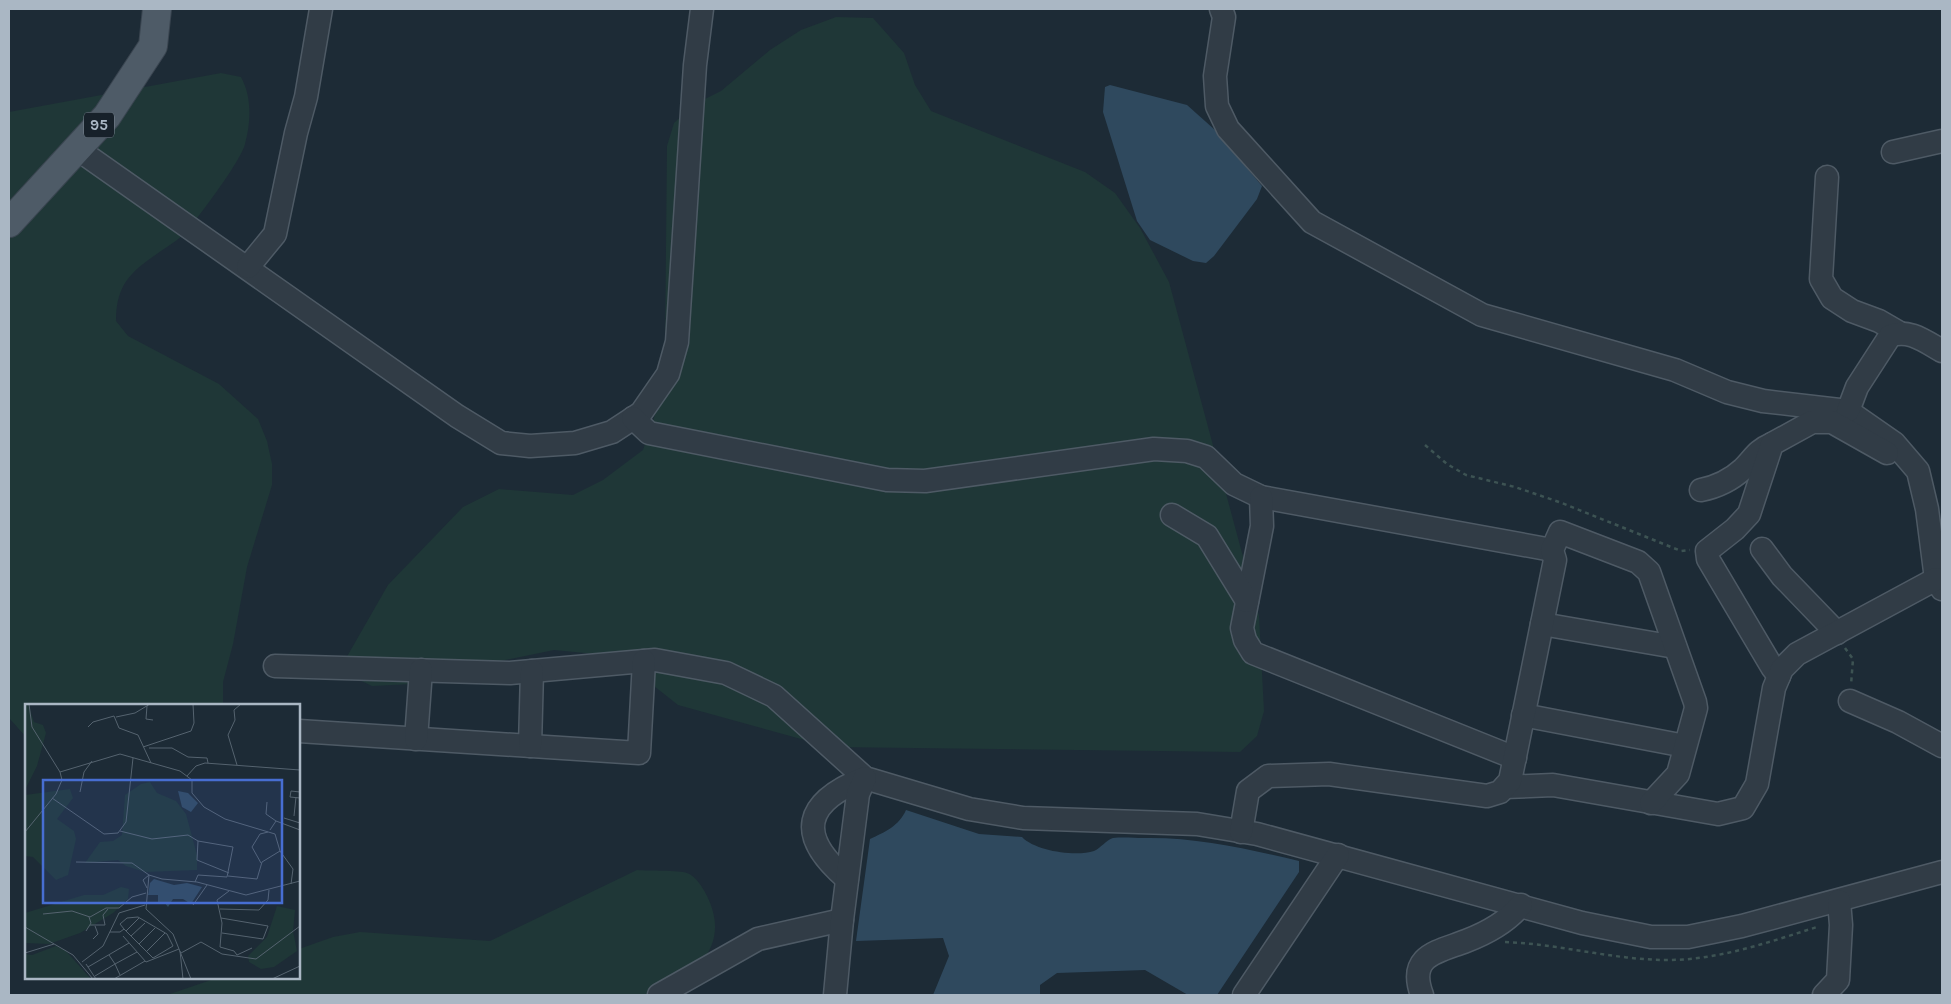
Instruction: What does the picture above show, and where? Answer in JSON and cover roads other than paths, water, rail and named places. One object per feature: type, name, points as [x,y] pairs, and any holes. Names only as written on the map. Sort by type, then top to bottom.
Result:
[{"type":"main road","name":"95","points":[[9,223],[107,116],[153,46],[156,9]]},
{"type":"street","points":[[248,267],[275,234],[296,133],[306,97],[321,9]]},
{"type":"street","points":[[76,148],[248,267],[457,416],[501,443],[530,446],[575,443],[612,432],[640,413],[668,374],[677,342],[695,65],[702,9]]},
{"type":"street","points":[[1221,9],[1224,17],[1215,76],[1217,106],[1228,129],[1312,222],[1482,315],[1676,370],[1727,392],[1763,401],[1848,411],[1894,443],[1918,471],[1927,509],[1939,584],[1840,640],[1797,654],[1782,669],[1774,688],[1757,784],[1743,808],[1718,814],[1553,785],[1505,787]]},
{"type":"street","points":[[1893,152],[1942,141]]},
{"type":"street","points":[[1827,177],[1821,279],[1832,298],[1852,311],[1879,321],[1898,332],[1912,335],[1942,351]]},
{"type":"street","points":[[1848,411],[1857,387],[1879,349],[1890,336],[1898,332]]},
{"type":"street","points":[[633,418],[649,433],[887,480],[925,481],[1154,449],[1186,452],[1206,457],[1234,484],[1261,497],[1552,550]]},
{"type":"street","points":[[1701,490],[1716,487],[1728,480],[1742,469],[1759,450],[1812,422],[1832,422],[1887,453],[1902,466],[1913,465]]},
{"type":"street","points":[[1772,444],[1749,514],[1736,529],[1707,550],[1708,559],[1779,676]]},
{"type":"street","points":[[1261,497],[1262,526],[1242,628],[1245,640],[1253,653],[1515,758]]},
{"type":"street","points":[[1172,515],[1207,536],[1247,602]]},
{"type":"street","points":[[1241,832],[1248,791],[1268,776],[1345,775],[1487,796],[1500,792],[1510,780],[1555,560],[1552,550],[1560,532],[1638,562],[1649,572],[1676,647],[1696,708],[1678,774],[1651,803]]},
{"type":"street","points":[[1762,549],[1782,576],[1840,640]]},
{"type":"street","points":[[1542,624],[1676,647]]},
{"type":"street","points":[[275,666],[510,673],[655,660],[726,674],[774,696],[865,778],[969,809],[1023,818],[1188,824],[1241,832],[1338,855],[1582,922],[1651,937],[1688,937],[1742,926],[1942,872]]},
{"type":"street","points":[[300,731],[639,753],[644,661]]},
{"type":"street","points":[[416,739],[421,670]]},
{"type":"street","points":[[530,746],[532,671]]},
{"type":"street","points":[[1850,701],[1898,722],[1942,746]]},
{"type":"street","points":[[1523,715],[1685,746]]},
{"type":"street","points":[[835,995],[842,920],[858,794],[865,778]]},
{"type":"street","points":[[847,879],[834,868],[816,843],[813,830],[814,815],[823,802],[845,786],[865,778]]},
{"type":"street","points":[[1244,995],[1338,855]]},
{"type":"street","points":[[1824,995],[1838,980],[1841,924],[1839,901]]},
{"type":"street","points":[[1422,995],[1417,982],[1420,964],[1433,952],[1468,940],[1510,918],[1521,905]]},
{"type":"street","points":[[659,995],[758,939],[842,920]]},
{"type":"water","points":[[1110,85],[1187,105],[1215,130],[1262,186],[1257,199],[1214,256],[1206,263],[1193,261],[1150,240],[1137,221],[1103,112],[1105,87]]},
{"type":"water","points":[[906,810],[979,834],[1022,837],[1036,846],[1056,852],[1086,853],[1094,851],[1113,838],[1183,839],[1242,848],[1299,861],[1299,872],[1217,995],[1188,995],[1145,970],[1057,973],[1040,985],[1040,995],[933,995],[949,956],[943,938],[856,941],[870,839],[886,831],[900,820]]}]
